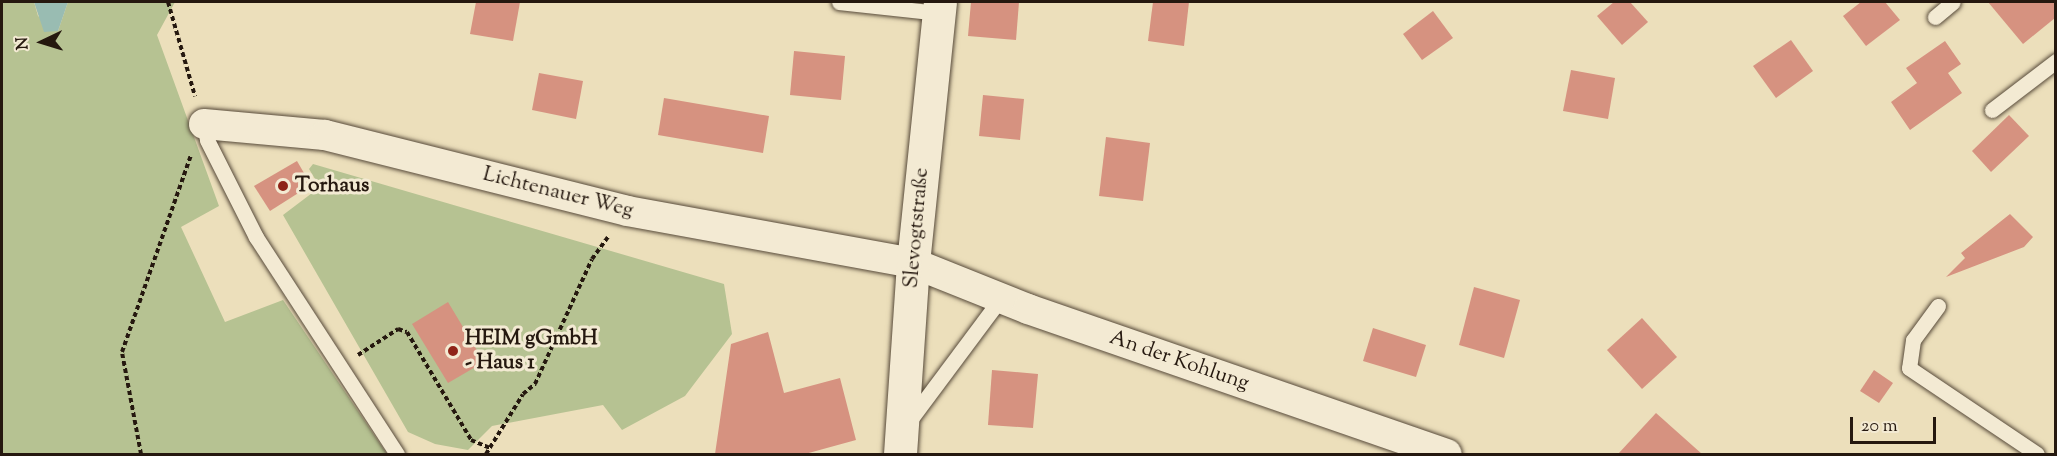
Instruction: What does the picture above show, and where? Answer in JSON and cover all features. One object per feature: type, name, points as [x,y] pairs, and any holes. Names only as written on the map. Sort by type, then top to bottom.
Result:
[{"type":"street","name":"Slevogtstraße","points":[[901,443],[913,263],[939,7]]},
{"type":"street","name":"Lichtenauer Weg","points":[[204,124],[325,135],[627,212],[913,263]]},
{"type":"street","name":"An der Kohlung","points":[[913,263],[1000,298],[1447,454]]},
{"type":"lane","points":[[839,2],[939,7]]},
{"type":"lane","points":[[1935,16],[1953,2]]},
{"type":"lane","points":[[1992,110],[2055,61]]},
{"type":"lane","points":[[204,124],[207,140],[256,237],[397,454]]},
{"type":"lane","points":[[901,443],[1000,298]]},
{"type":"lane","points":[[1938,306],[1913,340],[1909,368],[2037,454]]},
{"type":"path","points":[[141,454],[122,352],[168,210],[204,124],[168,2]]},
{"type":"path","points":[[486,454],[523,394],[535,384],[592,259],[627,212]]},
{"type":"path","points":[[350,362],[398,329],[406,332],[471,440],[490,448]]},
{"type":"green space","points":[[2,2],[34,2],[38,16],[58,31],[68,2],[175,2],[157,35],[219,206],[181,227],[225,322],[283,300],[387,454],[2,454]]},
{"type":"green space","points":[[313,164],[724,284],[732,334],[685,396],[622,430],[603,405],[492,426],[468,450],[435,444],[408,432],[283,215],[320,187],[309,169]]},
{"type":"water","points":[[34,2],[68,2],[58,31],[44,32]]},
{"type":"building","points":[[476,2],[520,2],[513,41],[470,34]]},
{"type":"building","points":[[971,2],[1019,2],[1016,40],[968,36]]},
{"type":"building","points":[[1153,2],[1189,2],[1184,46],[1148,41]]},
{"type":"building","points":[[1614,2],[1630,2],[1648,22],[1622,45],[1597,16]]},
{"type":"building","points":[[1861,2],[1885,2],[1900,20],[1866,46],[1843,16]]},
{"type":"building","points":[[1988,2],[2055,2],[2055,18],[2023,44]]},
{"type":"building","points":[[1433,11],[1453,38],[1422,60],[1403,34]]},
{"type":"building","points":[[1791,40],[1813,71],[1776,98],[1753,66]]},
{"type":"building","points":[[1945,41],[1961,64],[1948,73],[1962,93],[1910,130],[1891,102],[1917,83],[1906,68]]},
{"type":"building","points":[[794,51],[845,56],[841,100],[790,95]]},
{"type":"building","points":[[1571,70],[1615,78],[1608,119],[1563,111]]},
{"type":"building","points":[[539,73],[583,81],[576,119],[532,110]]},
{"type":"building","points":[[983,95],[1024,99],[1020,140],[979,136]]},
{"type":"building","points":[[664,98],[769,116],[763,153],[658,135]]},
{"type":"building","points":[[2009,115],[2029,136],[1991,172],[1972,151]]},
{"type":"building","points":[[1106,137],[1150,143],[1143,201],[1099,196]]},
{"type":"building","name":"Torhaus","points":[[297,161],[311,185],[270,211],[254,186]]},
{"type":"building","points":[[2010,214],[2033,237],[2024,247],[1946,277],[1965,258],[1961,253]]},
{"type":"building","points":[[1474,287],[1520,300],[1504,358],[1459,345]]},
{"type":"building","name":"HEIM gGmbH - Haus 1","points":[[448,302],[484,362],[448,383],[412,324]]},
{"type":"building","points":[[1642,318],[1677,357],[1642,389],[1607,350]]},
{"type":"building","points":[[1373,328],[1426,345],[1416,377],[1363,361]]},
{"type":"building","points":[[768,332],[784,393],[840,378],[856,440],[805,454],[715,454],[731,344]]},
{"type":"building","points":[[992,370],[1038,374],[1033,428],[988,425]]},
{"type":"building","points":[[1874,370],[1893,383],[1879,403],[1860,391]]},
{"type":"building","points":[[1656,413],[1702,454],[1618,454]]},
{"type":"place","name":"Torhaus","points":[[283,186]]},
{"type":"place","name":"HEIM gGmbH - Haus 1","points":[[453,351]]}]
